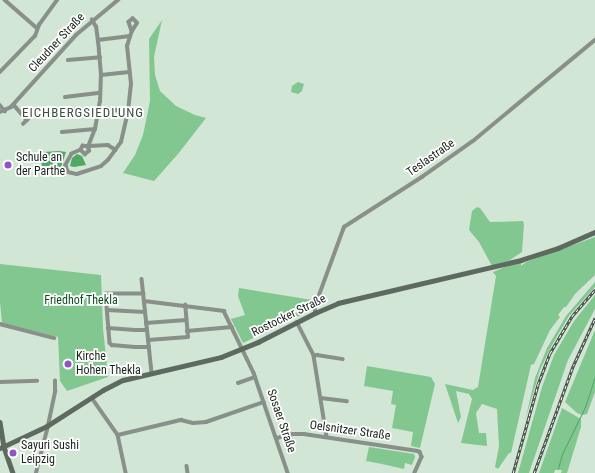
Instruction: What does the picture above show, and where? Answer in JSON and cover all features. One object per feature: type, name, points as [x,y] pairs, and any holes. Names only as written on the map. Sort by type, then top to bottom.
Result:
[{"type":"main road","name":"Rostocker Straße","points":[[2,448],[48,426],[103,390],[123,380],[204,362],[243,349],[315,313],[358,297],[484,270],[521,260],[558,248],[595,232]]},
{"type":"main road","points":[[0,422],[2,448],[13,473]]},
{"type":"street","points":[[5,0],[37,28]]},
{"type":"street","points":[[0,72],[35,36],[37,28],[57,0]]},
{"type":"street","name":"Cleudner Straße","points":[[0,112],[5,111],[14,105],[76,35],[92,20],[118,0]]},
{"type":"street","points":[[89,147],[95,129],[98,112],[101,75],[96,27],[92,20]]},
{"type":"street","points":[[41,173],[68,172],[77,174],[94,169],[108,160],[116,150],[124,131],[128,109],[129,72],[127,46],[132,30]]},
{"type":"street","points":[[98,40],[130,36]]},
{"type":"street","name":"Teslastraße","points":[[315,313],[315,306],[344,227],[422,177],[473,141],[595,40]]},
{"type":"street","points":[[68,60],[100,57]]},
{"type":"street","points":[[101,75],[129,72]]},
{"type":"street","points":[[65,97],[100,93]]},
{"type":"street","points":[[0,104],[5,111]]},
{"type":"street","points":[[14,105],[27,120]]},
{"type":"street","points":[[98,112],[128,109]]},
{"type":"street","points":[[23,124],[35,112]]},
{"type":"street","points":[[62,132],[95,129]]},
{"type":"street","points":[[68,172],[66,168],[68,159],[75,152],[81,150],[83,146],[89,147],[108,145],[116,150]]},
{"type":"street","points":[[142,279],[152,373]]},
{"type":"street","points":[[144,294],[107,293],[105,296],[110,343],[112,345],[149,347]]},
{"type":"street","points":[[144,301],[184,305],[188,337],[148,340]]},
{"type":"street","name":"Sosaer Straße","points":[[184,305],[224,311],[255,377],[288,473]]},
{"type":"street","points":[[107,310],[145,312]]},
{"type":"street","points":[[146,323],[186,320]]},
{"type":"street","points":[[297,322],[314,356],[327,437]]},
{"type":"street","points":[[0,324],[54,338]]},
{"type":"street","points":[[187,331],[232,327]]},
{"type":"street","points":[[108,328],[147,330]]},
{"type":"street","points":[[314,356],[317,354],[343,359]]},
{"type":"street","name":"Sosaer Straße","points":[[238,383],[255,377]]},
{"type":"street","points":[[0,382],[37,381]]},
{"type":"street","points":[[36,473],[48,426],[55,391],[55,381]]},
{"type":"street","points":[[92,398],[118,435],[126,473]]},
{"type":"street","points":[[321,398],[347,401]]},
{"type":"street","points":[[118,435],[181,420],[192,423],[206,422],[264,402]]},
{"type":"street","name":"Oelsnitzer Straße","points":[[277,438],[298,434],[327,437],[420,452],[422,457],[415,473]]},
{"type":"street","points":[[187,466],[188,473]]},
{"type":"green space","points":[[162,20],[154,57],[155,75],[160,91],[176,106],[195,115],[206,118],[178,154],[154,181],[123,173],[135,155],[143,135],[150,101],[149,39]]},
{"type":"green space","points":[[298,82],[304,84],[302,91],[298,94],[291,92],[292,86]]},
{"type":"green space","points":[[477,207],[480,208],[490,222],[523,221],[522,252],[507,262],[492,266],[479,242],[469,230],[472,211]]},
{"type":"green space","points":[[595,237],[595,275],[575,294],[558,315],[560,317],[550,330],[534,364],[531,365],[511,453],[509,453],[498,469],[495,467],[499,446],[497,409],[482,404],[476,413],[479,433],[486,433],[487,446],[461,443],[472,399],[469,394],[456,391],[461,417],[458,423],[445,384],[473,390],[478,387],[496,276],[493,272],[521,260],[521,266],[526,262]]},
{"type":"green space","name":"Friedhof Thekla","points":[[0,264],[101,275],[103,328],[108,377],[67,391],[60,381],[58,337],[2,323],[0,302]]},
{"type":"green space","points":[[595,282],[595,287],[569,316],[552,345],[540,370],[525,421],[535,378],[547,348],[566,316]]},
{"type":"green space","points":[[239,288],[312,300],[311,310],[243,343],[231,319],[245,315],[238,296]]},
{"type":"green space","points":[[595,295],[595,309],[568,360],[529,473],[518,473],[542,387],[554,355],[574,321]]},
{"type":"green space","points":[[595,330],[595,392],[587,414],[582,415],[577,413],[565,402]]},
{"type":"green space","points":[[367,366],[431,377],[435,384],[420,448],[411,446],[413,432],[392,428],[396,405],[391,404],[393,391],[364,386]]},
{"type":"green space","points":[[562,408],[581,419],[581,427],[567,473],[561,473],[562,470],[555,470],[554,473],[539,473]]},
{"type":"green space","points":[[369,447],[414,454],[415,457],[412,465],[405,463],[404,469],[366,461]]},
{"type":"shaded area","points":[[44,152],[66,152],[61,167],[42,166],[41,160]]},
{"type":"shaded area","points":[[77,154],[82,156],[86,165],[74,167],[70,166],[72,158]]},
{"type":"waterway","points":[[558,468],[562,454],[585,407],[595,377]]},
{"type":"railway","points":[[513,473],[538,384],[550,353],[572,316],[595,290]]},
{"type":"railway","points":[[534,473],[573,366],[595,318]]},
{"type":"place","name":"Schule an der Parthe","points":[[8,165]]},
{"type":"place","name":"Kirche Hohen Thekla","points":[[68,364]]},
{"type":"place","name":"Sayuri Sushi Leipzig","points":[[13,453]]},
{"type":"district","name":"EICHBERGSIEDLUNG","points":[[83,113]]}]
